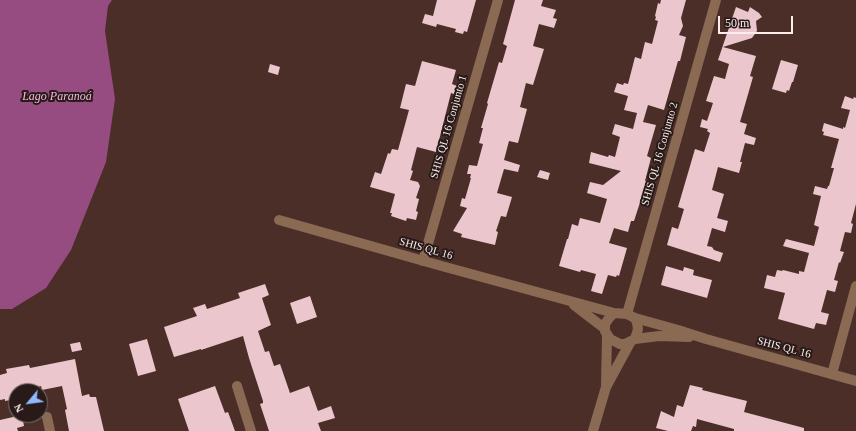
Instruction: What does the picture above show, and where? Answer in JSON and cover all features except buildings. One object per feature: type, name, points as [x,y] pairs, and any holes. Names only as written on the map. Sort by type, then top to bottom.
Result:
[{"type":"street","name":"SHIS QL 16 Conjunto 1","points":[[423,261],[498,0]]},
{"type":"street","name":"SHIS QL 16 Conjunto 2","points":[[631,316],[716,0]]},
{"type":"street","name":"SHIS QL 16","points":[[279,220],[614,313]]},
{"type":"street","points":[[832,374],[856,286]]},
{"type":"street","name":"SHIS QL 16","points":[[568,301],[606,331]]},
{"type":"street","points":[[593,431],[606,387],[633,340],[638,328],[631,316],[614,313],[609,318],[606,331],[606,387]]},
{"type":"street","name":"SHIS QL 16","points":[[631,316],[706,339],[856,380]]},
{"type":"street","points":[[606,331],[616,343],[625,344],[633,340]]},
{"type":"street","name":"SHIS QL 16","points":[[633,340],[669,336],[706,339]]},
{"type":"street","points":[[237,386],[251,431]]},
{"type":"water","name":"Lago Paranoá","points":[[0,0],[112,0],[108,6],[105,31],[115,99],[106,162],[71,250],[46,288],[12,309],[0,309]]}]
